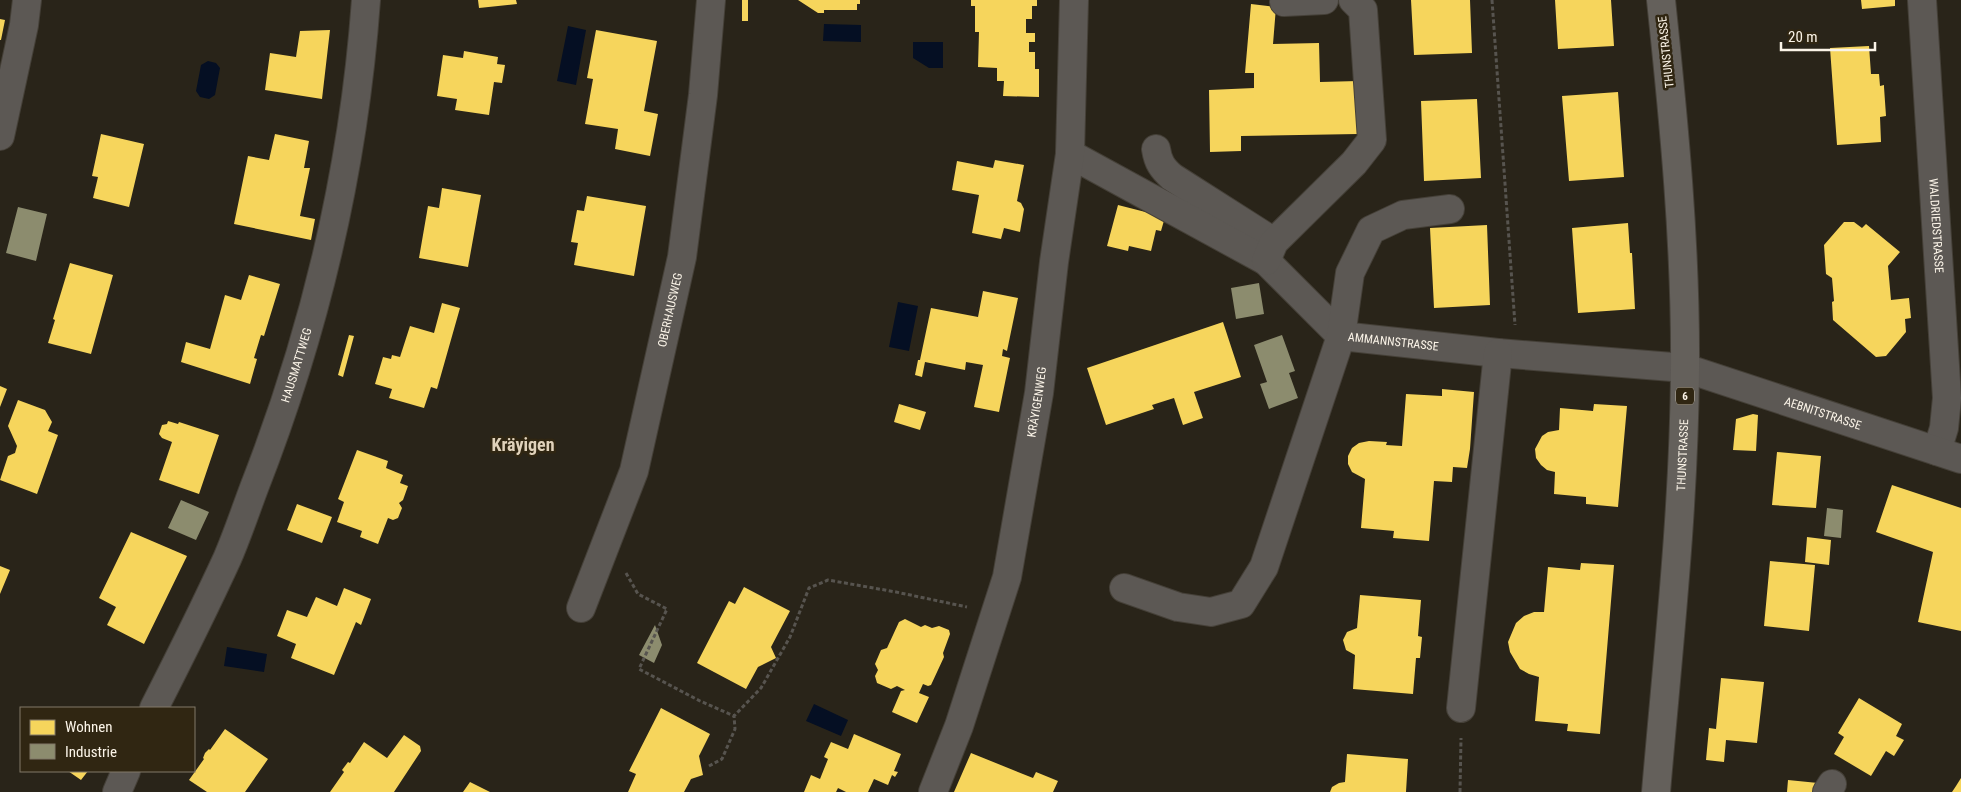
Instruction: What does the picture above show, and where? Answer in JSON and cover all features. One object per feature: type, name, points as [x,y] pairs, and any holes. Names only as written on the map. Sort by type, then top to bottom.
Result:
[{"type":"main road","name":"THUNSTRASSE","points":[[1656,792],[1677,542],[1684,431],[1685,368],[1680,186],[1661,0]]},
{"type":"street","points":[[0,136],[24,25],[27,0]]},
{"type":"street","name":"HAUSMATTWEG","points":[[154,707],[228,557],[275,434],[298,362],[322,272],[347,152],[358,82],[366,0]]},
{"type":"street","name":"OBERHAUSWEG","points":[[581,608],[634,471],[682,257],[703,95],[711,0]]},
{"type":"street","name":"KRÄYIGENWEG","points":[[933,792],[959,726],[1007,577],[1038,393],[1054,262],[1070,154],[1074,0]]},
{"type":"street","points":[[1284,2],[1324,0]]},
{"type":"street","points":[[1156,149],[1162,168],[1270,252],[1354,163],[1372,140],[1363,10],[1353,0]]},
{"type":"street","name":"WALDRIEDSTRASSE","points":[[1922,0],[1949,259],[1947,398],[1944,428],[1949,455]]},
{"type":"street","name":"AMMANNSTRASSE","points":[[1070,154],[1270,252],[1341,336],[1507,353],[1685,368]]},
{"type":"street","points":[[1124,588],[1178,608],[1212,612],[1241,604],[1264,567],[1341,336],[1350,273],[1371,230],[1403,215],[1450,209]]},
{"type":"street","points":[[1461,708],[1507,353]]},
{"type":"street","name":"AEBNITSTRASSE","points":[[1685,368],[1949,455]]},
{"type":"street","points":[[117,792],[126,772]]},
{"type":"path","points":[[1492,0],[1515,328],[1507,353]]},
{"type":"path","points":[[605,546],[617,557],[638,594],[667,609],[639,669],[700,701],[734,716]]},
{"type":"path","points":[[708,766],[722,759],[735,729],[734,716],[761,688],[790,637],[809,588],[828,580],[996,613]]},
{"type":"path","points":[[1460,792],[1461,708]]},
{"type":"water","points":[[824,24],[861,25],[861,42],[823,41]]},
{"type":"water","points":[[568,26],[586,30],[576,85],[557,81]]},
{"type":"water","points":[[913,42],[943,42],[943,68],[929,68],[913,58]]},
{"type":"water","points":[[208,61],[216,63],[220,68],[215,95],[209,99],[200,97],[196,91],[201,65]]},
{"type":"water","points":[[898,302],[918,306],[909,351],[889,347]]},
{"type":"water","points":[[227,647],[267,654],[264,672],[224,666]]},
{"type":"water","points":[[814,704],[848,720],[841,736],[806,721]]},
{"type":"building: Wohnen","points":[[478,0],[516,0],[517,4],[479,8]]},
{"type":"building: Wohnen","points":[[742,0],[748,0],[748,21],[742,21]]},
{"type":"building: Wohnen","points":[[798,0],[860,0],[860,4],[857,4],[857,10],[824,10],[824,13],[818,13]]},
{"type":"building: Wohnen","points":[[971,0],[1037,0],[1037,6],[1032,6],[1032,19],[1026,19],[1026,33],[1035,33],[1035,42],[1029,42],[1029,52],[1035,52],[1035,69],[1039,69],[1039,97],[1003,96],[1004,81],[997,81],[997,68],[978,67],[979,32],[975,32],[975,6],[971,6]]},
{"type":"building: Wohnen","points":[[1411,0],[1470,0],[1472,53],[1414,55]]},
{"type":"building: Wohnen","points":[[1555,0],[1611,0],[1614,46],[1558,49]]},
{"type":"building: Wohnen","points":[[1861,0],[1895,0],[1895,6],[1862,9]]},
{"type":"building: Wohnen","points":[[1251,4],[1276,7],[1273,44],[1319,43],[1320,82],[1358,81],[1358,134],[1241,136],[1241,151],[1210,152],[1209,90],[1254,88],[1254,73],[1245,73]]},
{"type":"building: Wohnen","points":[[0,19],[5,20],[1,40],[0,40]]},
{"type":"building: Wohnen","points":[[330,30],[322,99],[265,90],[270,53],[296,57],[300,31]]},
{"type":"building: Wohnen","points":[[596,30],[657,41],[644,111],[658,114],[650,156],[615,149],[618,129],[585,124],[593,79],[587,78]]},
{"type":"building: Wohnen","points":[[1869,46],[1871,74],[1879,74],[1880,86],[1884,85],[1886,116],[1880,117],[1881,142],[1837,145],[1830,48]]},
{"type":"building: Wohnen","points":[[464,51],[498,57],[497,64],[505,65],[502,83],[494,82],[489,115],[455,110],[457,99],[437,96],[443,55],[463,58]]},
{"type":"building: Wohnen","points":[[1618,92],[1624,177],[1569,181],[1562,96]]},
{"type":"building: Wohnen","points":[[1477,99],[1481,178],[1424,181],[1421,101]]},
{"type":"building: Wohnen","points":[[101,134],[144,144],[129,207],[93,198],[98,177],[92,176]]},
{"type":"building: Wohnen","points":[[275,134],[309,141],[304,168],[310,168],[300,216],[315,219],[311,240],[234,224],[248,156],[269,160]]},
{"type":"building: Wohnen","points":[[995,160],[1024,165],[1017,201],[1021,203],[1024,209],[1020,232],[1004,228],[1001,239],[972,233],[979,195],[952,190],[957,161],[993,168]]},
{"type":"building: Wohnen","points":[[442,188],[481,195],[468,267],[419,258],[428,206],[439,208]]},
{"type":"building: Wohnen","points":[[587,196],[646,206],[634,276],[574,265],[578,243],[571,242],[577,210],[584,211]]},
{"type":"building: Wohnen","points":[[1118,205],[1165,217],[1161,231],[1156,230],[1151,251],[1129,246],[1128,251],[1107,246]]},
{"type":"building: Wohnen","points":[[1844,222],[1854,222],[1862,228],[1866,224],[1900,252],[1888,266],[1891,300],[1909,298],[1911,318],[1905,319],[1906,332],[1886,356],[1876,357],[1833,320],[1832,278],[1826,274],[1824,245]]},
{"type":"building: Wohnen","points":[[1628,223],[1630,253],[1632,253],[1635,309],[1578,313],[1572,228]]},
{"type":"building: Wohnen","points":[[1487,225],[1490,305],[1434,308],[1430,228]]},
{"type":"building: Wohnen","points":[[70,263],[113,275],[91,354],[48,343],[55,320],[53,319]]},
{"type":"building: Wohnen","points":[[249,275],[280,284],[264,336],[261,335],[254,358],[257,359],[250,384],[181,362],[186,342],[210,349],[225,295],[241,300]]},
{"type":"building: Wohnen","points":[[983,291],[1018,298],[1007,351],[1003,349],[1002,356],[1010,358],[999,412],[974,407],[983,365],[966,362],[965,370],[925,362],[922,377],[915,375],[931,308],[978,317]]},
{"type":"building: Wohnen","points":[[442,303],[460,308],[437,389],[431,387],[424,408],[389,398],[392,389],[375,384],[383,357],[391,359],[392,355],[400,357],[410,326],[434,333]]},
{"type":"building: Wohnen","points":[[1223,322],[1241,377],[1194,392],[1203,418],[1183,425],[1174,398],[1152,405],[1154,409],[1106,425],[1087,368]]},
{"type":"building: Wohnen","points":[[349,335],[354,336],[343,377],[338,375]]},
{"type":"building: Wohnen","points":[[0,386],[7,389],[0,407]]},
{"type":"building: Wohnen","points":[[1442,389],[1474,392],[1470,449],[1467,468],[1453,467],[1452,482],[1434,481],[1429,541],[1393,538],[1394,531],[1361,528],[1365,479],[1352,472],[1348,464],[1348,456],[1352,448],[1359,443],[1369,441],[1387,442],[1386,445],[1402,446],[1406,394],[1442,396]]},
{"type":"building: Wohnen","points":[[18,400],[45,410],[52,422],[48,431],[58,435],[37,494],[0,480],[8,456],[15,453],[17,446],[8,426]]},
{"type":"building: Wohnen","points":[[899,404],[926,412],[920,430],[894,422]]},
{"type":"building: Wohnen","points":[[1594,404],[1627,406],[1618,507],[1586,504],[1586,497],[1554,494],[1555,472],[1547,470],[1536,458],[1535,449],[1542,436],[1548,432],[1559,430],[1560,408],[1593,411]]},
{"type":"building: Wohnen","points":[[1753,414],[1758,415],[1756,451],[1733,450],[1736,419]]},
{"type":"building: Wohnen","points":[[168,421],[178,424],[179,422],[219,435],[199,494],[159,480],[172,442],[162,438],[159,434],[162,425],[167,424]]},
{"type":"building: Wohnen","points":[[357,450],[388,461],[386,468],[403,475],[400,483],[408,486],[403,500],[399,503],[402,508],[398,518],[393,520],[388,518],[378,544],[360,537],[362,531],[337,522],[344,502],[338,499]]},
{"type":"building: Wohnen","points":[[1777,452],[1821,456],[1816,508],[1772,505]]},
{"type":"building: Wohnen","points":[[1892,485],[1961,508],[1961,631],[1918,622],[1933,552],[1876,532]]},
{"type":"building: Wohnen","points":[[297,504],[332,517],[322,543],[287,530]]},
{"type":"building: Wohnen","points":[[131,532],[187,556],[144,644],[107,625],[116,607],[99,598]]},
{"type":"building: Wohnen","points":[[1807,537],[1831,540],[1829,565],[1805,562]]},
{"type":"building: Wohnen","points":[[1770,561],[1815,565],[1809,631],[1764,626]]},
{"type":"building: Wohnen","points":[[1581,563],[1614,565],[1600,734],[1567,731],[1568,724],[1535,721],[1539,677],[1520,669],[1510,652],[1508,642],[1516,623],[1524,616],[1534,612],[1544,612],[1548,567],[1580,570]]},
{"type":"building: Wohnen","points":[[0,566],[10,570],[0,594]]},
{"type":"building: Wohnen","points":[[744,587],[790,611],[771,647],[776,658],[758,667],[746,689],[697,663],[729,601],[735,604]]},
{"type":"building: Wohnen","points":[[344,588],[371,599],[361,625],[356,622],[334,675],[291,658],[296,644],[277,636],[287,610],[307,617],[316,597],[337,606]]},
{"type":"building: Wohnen","points":[[1360,595],[1421,600],[1418,636],[1422,637],[1420,658],[1416,658],[1413,694],[1353,689],[1355,655],[1346,650],[1343,640],[1347,632],[1357,628]]},
{"type":"building: Wohnen","points":[[905,619],[921,627],[925,625],[932,628],[939,626],[949,630],[950,634],[943,653],[944,657],[931,685],[923,684],[919,693],[929,697],[917,723],[892,712],[901,691],[905,690],[897,686],[891,689],[877,683],[875,676],[878,670],[875,664],[881,650],[887,648],[899,622]]},
{"type":"building: Wohnen","points":[[1721,678],[1764,682],[1757,743],[1726,740],[1724,762],[1706,760],[1709,728],[1716,729]]},
{"type":"building: Wohnen","points":[[1859,698],[1902,724],[1896,736],[1904,740],[1894,756],[1886,751],[1871,776],[1834,754],[1844,737],[1838,733]]},
{"type":"building: Wohnen","points":[[661,708],[710,734],[699,756],[703,775],[691,779],[684,792],[628,792],[636,774],[629,771]]},
{"type":"building: Wohnen","points":[[225,729],[268,759],[245,792],[207,792],[189,780],[204,759],[205,753],[210,750]]},
{"type":"building: Wohnen","points":[[854,734],[901,754],[894,771],[898,772],[895,777],[892,775],[888,785],[874,779],[868,792],[846,792],[838,788],[836,792],[804,792],[811,775],[820,779],[828,759],[824,757],[831,742],[848,749]]},
{"type":"building: Wohnen","points":[[404,735],[420,746],[421,751],[394,792],[330,792],[344,772],[342,770],[348,762],[350,763],[364,742],[387,758]]},
{"type":"building: Wohnen","points":[[971,753],[1033,778],[1036,772],[1058,781],[1053,792],[954,792]]},
{"type":"building: Wohnen","points":[[1347,754],[1408,759],[1406,792],[1330,792],[1332,787],[1345,782]]},
{"type":"building: Wohnen","points":[[69,772],[87,772],[81,780]]},
{"type":"building: Wohnen","points":[[1961,778],[1961,792],[1952,792],[1956,786]]},
{"type":"building: Wohnen","points":[[1788,780],[1818,783],[1812,792],[1787,792]]},
{"type":"building: Wohnen","points":[[470,782],[490,792],[463,792]]},
{"type":"building: Industrie","points":[[18,207],[47,214],[36,261],[6,253]]},
{"type":"building: Industrie","points":[[1259,283],[1264,314],[1236,319],[1231,288]]},
{"type":"building: Industrie","points":[[1282,335],[1295,371],[1289,373],[1298,398],[1269,409],[1260,384],[1267,382],[1254,345]]},
{"type":"building: Industrie","points":[[181,500],[209,512],[196,540],[168,528]]},
{"type":"building: Industrie","points":[[1827,508],[1843,510],[1841,538],[1824,536]]},
{"type":"building: Industrie","points":[[655,625],[662,645],[654,663],[639,655]]},
{"type":"district","name":"Kräyigen","points":[[523,445]]}]
